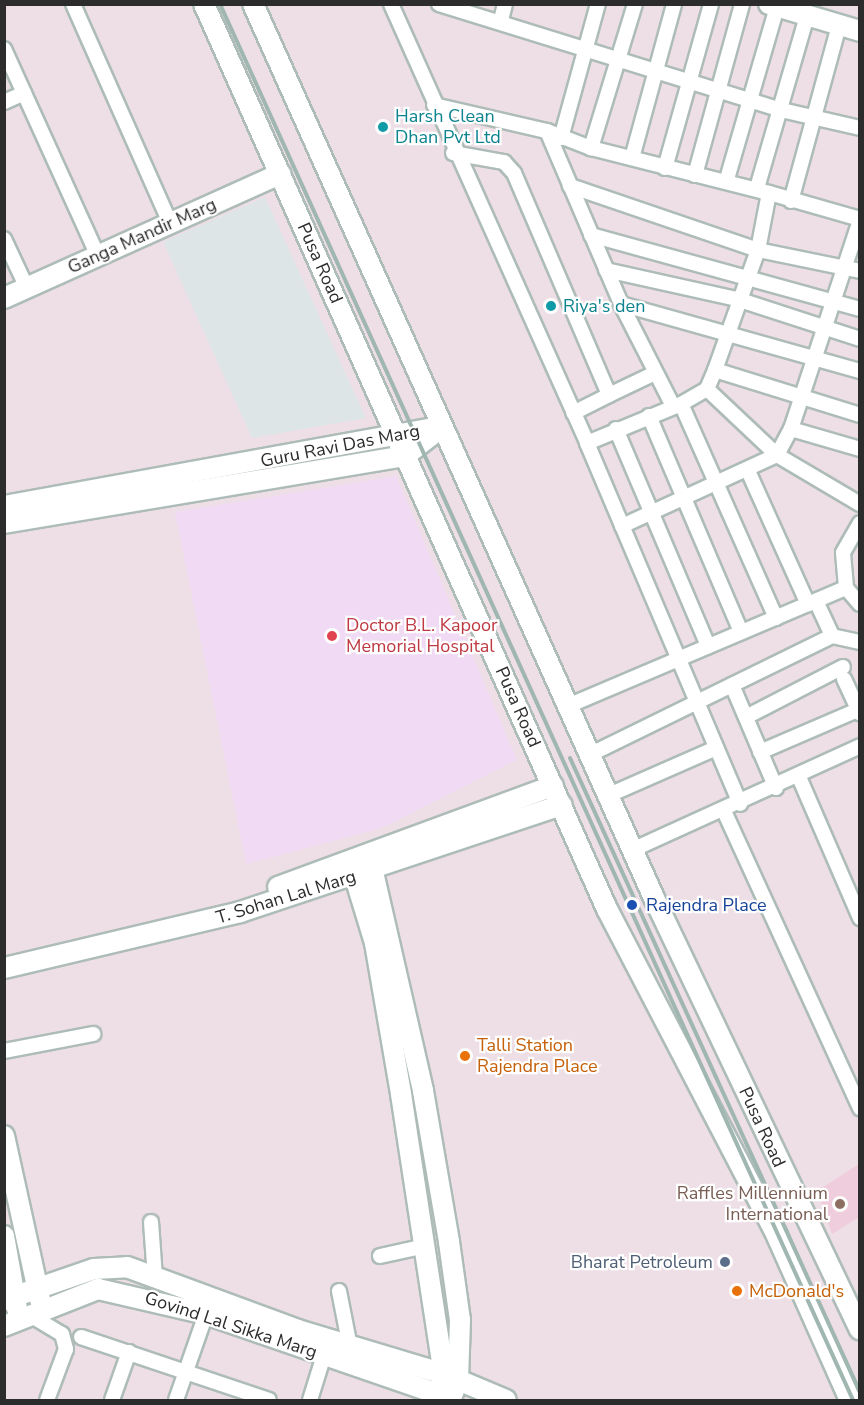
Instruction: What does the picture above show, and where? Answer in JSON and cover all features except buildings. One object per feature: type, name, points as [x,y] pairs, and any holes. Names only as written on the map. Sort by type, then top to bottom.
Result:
[{"type":"street","points":[[73,4],[171,223]]},
{"type":"street","name":"Pusa Road","points":[[204,4],[607,909],[777,1236],[850,1401]]},
{"type":"street","name":"Pusa Road","points":[[253,4],[441,427],[570,705],[632,850],[857,1319]]},
{"type":"street","points":[[391,4],[453,153],[587,443],[740,804]]},
{"type":"street","points":[[439,4],[501,20],[750,101],[860,128]]},
{"type":"street","points":[[501,20],[505,4]]},
{"type":"street","points":[[561,138],[598,4]]},
{"type":"street","points":[[591,148],[621,58],[635,4]]},
{"type":"street","points":[[632,158],[674,4]]},
{"type":"street","points":[[665,168],[711,4]]},
{"type":"street","points":[[695,175],[742,4]]},
{"type":"street","points":[[727,179],[775,5],[860,31]]},
{"type":"street","points":[[587,443],[677,405],[707,389],[716,370],[744,279],[758,250],[763,191],[781,110],[807,16]]},
{"type":"street","points":[[791,201],[839,25]]},
{"type":"street","points":[[5,51],[98,256]]},
{"type":"street","points":[[4,102],[24,93]]},
{"type":"street","points":[[434,105],[548,131],[591,148],[665,168],[727,179],[791,201],[860,220],[791,429],[777,455],[749,472],[622,526]]},
{"type":"street","points":[[548,131],[621,304],[655,373],[677,405],[776,618]]},
{"type":"street","points":[[453,153],[504,162],[514,173],[609,395]]},
{"type":"street","name":"Ganga Mandir Marg","points":[[4,298],[280,174]]},
{"type":"street","points":[[570,186],[758,250],[860,271]]},
{"type":"street","points":[[591,235],[744,279],[860,309]]},
{"type":"street","points":[[4,239],[27,288]]},
{"type":"street","points":[[606,270],[737,299],[860,339]]},
{"type":"street","points":[[621,304],[815,355],[860,371]]},
{"type":"street","points":[[716,370],[860,415]]},
{"type":"street","points":[[573,413],[655,373]]},
{"type":"street","points":[[707,389],[777,455],[860,504]]},
{"type":"street","points":[[376,440],[387,415]]},
{"type":"street","points":[[649,416],[741,632]]},
{"type":"street","name":"Guru Ravi Das Marg","points":[[4,506],[441,427]]},
{"type":"street","name":"Guru Ravi Das Marg","points":[[4,523],[405,456],[441,427]]},
{"type":"street","points":[[616,429],[654,513],[708,646]]},
{"type":"street","points":[[791,429],[860,449]]},
{"type":"street","points":[[749,472],[812,602],[832,636]]},
{"type":"street","points":[[860,523],[843,553],[846,588],[860,604]]},
{"type":"street","points":[[570,705],[846,588]]},
{"type":"street","points":[[591,754],[832,636],[860,642]]},
{"type":"street","points":[[746,717],[843,673],[859,711],[760,752]]},
{"type":"street","points":[[732,685],[776,788]]},
{"type":"street","points":[[632,850],[776,788],[860,746]]},
{"type":"street","points":[[609,795],[716,748]]},
{"type":"street","points":[[799,777],[858,913]]},
{"type":"street","name":"T. Sohan Lal Marg","points":[[4,968],[240,912],[362,865],[553,786]]},
{"type":"street","name":"T. Sohan Lal Marg","points":[[4,954],[245,899],[562,805]]},
{"type":"street","points":[[724,811],[860,1108]]},
{"type":"street","points":[[362,865],[423,1091],[460,1320],[449,1393]]},
{"type":"street","points":[[362,865],[449,1393]]},
{"type":"street","points":[[4,1051],[93,1034]]},
{"type":"street","points":[[401,1094],[423,1091]]},
{"type":"street","points":[[4,1136],[37,1289],[26,1320]]},
{"type":"street","points":[[152,1222],[155,1278]]},
{"type":"street","points":[[4,1236],[9,1299],[26,1320],[65,1340],[47,1401]]},
{"type":"street","points":[[380,1256],[425,1246]]},
{"type":"street","points":[[9,1299],[94,1269],[127,1267],[350,1347],[449,1393]]},
{"type":"street","name":"Govind Lal Sikka Marg","points":[[26,1320],[98,1288],[206,1314],[324,1355],[449,1393],[506,1401]]},
{"type":"street","points":[[339,1291],[350,1347]]},
{"type":"street","points":[[176,1401],[206,1314]]},
{"type":"street","points":[[81,1337],[186,1372],[243,1396],[269,1401]]},
{"type":"street","points":[[112,1401],[129,1352]]},
{"type":"street","points":[[310,1401],[324,1355]]},
{"type":"shaded area","points":[[265,197],[366,418],[252,438],[163,242]]},
{"type":"shaded area","name":"Doctor B.L. Kapoor Memorial Hospital","points":[[396,476],[517,760],[382,828],[246,864],[175,512]]},
{"type":"shaded area","name":"Raffles Millennium International","points":[[859,1164],[859,1217],[832,1234],[817,1191]]},
{"type":"railway","points":[[220,4],[853,1400]]},
{"type":"railway","points":[[570,758],[860,1392]]},
{"type":"place","name":"Harsh Clean Dhan Pvt Ltd","points":[[383,127]]},
{"type":"place","name":"Riya's den","points":[[551,306]]},
{"type":"place","name":"Doctor B.L. Kapoor Memorial Hospital","points":[[332,636]]},
{"type":"place","name":"Rajendra Place","points":[[632,905]]},
{"type":"place","name":"Talli Station Rajendra Place","points":[[465,1056]]},
{"type":"place","name":"Raffles Millennium International","points":[[840,1204]]},
{"type":"place","name":"Bharat Petroleum","points":[[725,1262]]},
{"type":"place","name":"McDonald's","points":[[737,1291]]}]
